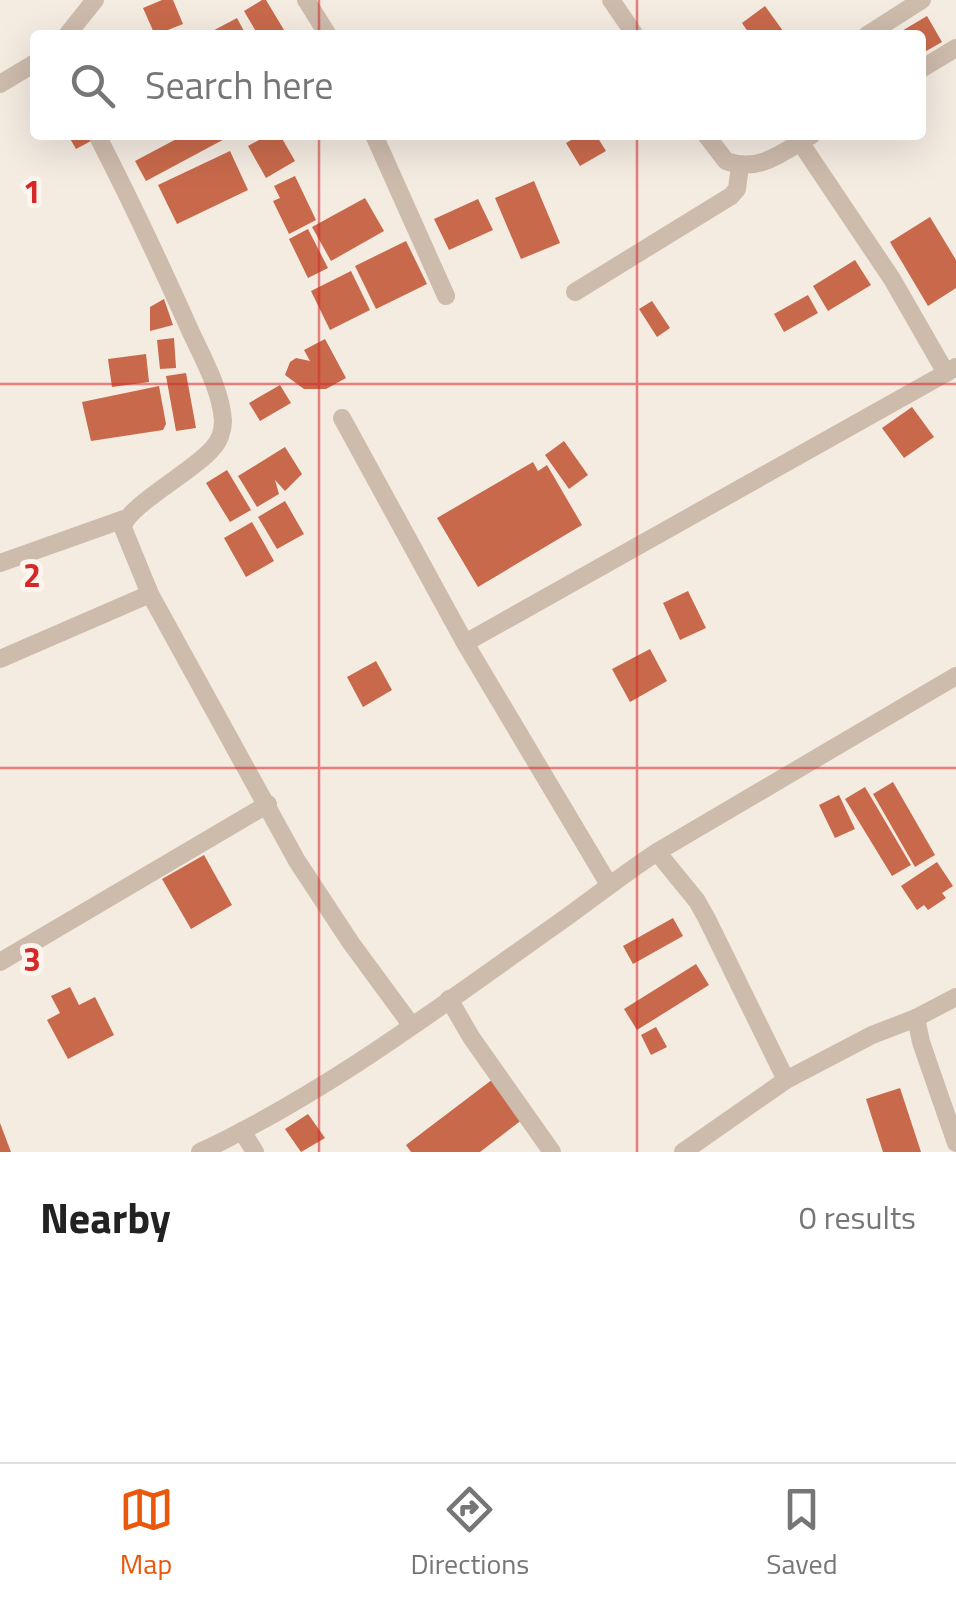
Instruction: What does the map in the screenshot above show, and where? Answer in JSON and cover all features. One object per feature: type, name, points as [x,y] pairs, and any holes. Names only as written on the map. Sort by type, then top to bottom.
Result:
[{"type":"street","points":[[71,30],[95,0]]},
{"type":"street","points":[[306,0],[325,30]]},
{"type":"street","points":[[611,0],[631,30]]},
{"type":"street","points":[[875,30],[922,0]]},
{"type":"street","points":[[926,66],[956,48]]},
{"type":"street","points":[[0,84],[30,66]]},
{"type":"street","points":[[0,563],[124,519],[176,482],[213,448],[223,424],[202,356],[145,228],[100,140]]},
{"type":"street","points":[[376,140],[446,296]]},
{"type":"street","points":[[711,140],[726,161],[740,166],[769,161],[803,140]]},
{"type":"street","points":[[465,643],[951,370],[807,140]]},
{"type":"street","points":[[575,292],[731,196],[738,188],[740,166]]},
{"type":"street","points":[[342,418],[465,643],[608,883]]},
{"type":"street","points":[[124,519],[122,528],[150,594],[298,861],[350,943],[412,1026]]},
{"type":"street","points":[[0,659],[150,594]]},
{"type":"street","points":[[200,1152],[329,1081],[657,852],[956,676]]},
{"type":"street","points":[[0,962],[268,804]]},
{"type":"street","points":[[657,852],[707,919],[786,1080]]},
{"type":"street","points":[[683,1152],[786,1080],[956,997]]},
{"type":"street","points":[[449,998],[471,1037],[552,1152]]},
{"type":"street","points":[[916,1018],[956,1143]]},
{"type":"street","points":[[242,1131],[255,1152]]},
{"type":"building","points":[[173,0],[183,24],[153,30],[143,8]]},
{"type":"building","points":[[266,0],[284,30],[255,30],[244,11]]},
{"type":"building","points":[[765,6],[782,30],[747,30],[742,23]]},
{"type":"building","points":[[927,16],[942,42],[926,51],[926,30],[903,30]]},
{"type":"building","points":[[237,18],[243,30],[214,30]]},
{"type":"building","points":[[71,140],[91,141],[76,149]]},
{"type":"building","points":[[175,140],[223,140],[146,181],[135,161]]},
{"type":"building","points":[[259,140],[283,140],[295,161],[266,178],[248,146]]},
{"type":"building","points":[[599,140],[606,151],[580,166],[566,143]]},
{"type":"building","points":[[230,151],[248,190],[177,224],[158,185]]},
{"type":"building","points":[[295,176],[316,220],[289,234],[273,201],[280,198],[274,186]]},
{"type":"building","points":[[534,181],[560,243],[521,259],[495,198]]},
{"type":"building","points":[[365,198],[384,231],[331,261],[312,227]]},
{"type":"building","points":[[478,199],[493,230],[449,250],[434,219]]},
{"type":"building","points":[[930,217],[956,260],[956,288],[928,306],[890,242]]},
{"type":"building","points":[[308,229],[328,268],[308,278],[289,239]]},
{"type":"building","points":[[406,241],[427,284],[376,309],[355,266]]},
{"type":"building","points":[[855,260],[871,285],[828,311],[813,286]]},
{"type":"building","points":[[351,271],[370,310],[330,330],[311,291]]},
{"type":"building","points":[[808,295],[818,313],[784,332],[774,314]]},
{"type":"building","points":[[164,299],[173,325],[150,331],[150,307]]},
{"type":"building","points":[[652,301],[670,328],[657,337],[639,309]]},
{"type":"building","points":[[174,338],[176,368],[160,369],[157,340]]},
{"type":"building","points":[[325,339],[346,378],[326,389],[304,389],[285,375],[290,362],[296,358],[310,361],[304,350]]},
{"type":"building","points":[[146,354],[149,382],[112,387],[108,359]]},
{"type":"building","points":[[186,373],[196,428],[176,431],[166,376]]},
{"type":"building","points":[[280,385],[291,403],[260,421],[249,403]]},
{"type":"building","points":[[159,386],[166,424],[163,430],[91,441],[82,402]]},
{"type":"building","points":[[912,407],[934,437],[904,458],[882,428]]},
{"type":"building","points":[[564,441],[588,475],[569,489],[545,455]]},
{"type":"building","points":[[285,447],[302,474],[285,491],[275,480],[279,494],[257,507],[238,476]]},
{"type":"building","points":[[533,462],[538,471],[547,465],[582,525],[478,587],[437,518]]},
{"type":"building","points":[[227,470],[251,510],[230,522],[206,483]]},
{"type":"building","points":[[285,501],[304,534],[277,549],[258,517]]},
{"type":"building","points":[[252,522],[274,561],[246,577],[224,538]]},
{"type":"building","points":[[688,591],[706,628],[680,640],[663,603]]},
{"type":"building","points":[[650,649],[667,681],[630,702],[612,669]]},
{"type":"building","points":[[376,661],[392,690],[363,707],[347,677]]},
{"type":"building","points":[[893,782],[935,855],[915,867],[873,794]]},
{"type":"building","points":[[865,787],[911,865],[892,876],[845,799]]},
{"type":"building","points":[[839,795],[855,829],[835,838],[819,805]]},
{"type":"building","points":[[204,855],[232,905],[191,929],[162,879]]},
{"type":"building","points":[[937,862],[953,886],[942,893],[946,898],[928,910],[924,905],[917,910],[901,886]]},
{"type":"building","points":[[673,918],[683,936],[633,964],[623,946]]},
{"type":"building","points":[[696,964],[709,985],[637,1030],[624,1009]]},
{"type":"building","points":[[70,987],[79,1005],[95,997],[114,1035],[68,1059],[47,1020],[60,1013],[51,996]]},
{"type":"building","points":[[656,1027],[667,1047],[651,1055],[641,1035]]},
{"type":"building","points":[[493,1079],[523,1119],[480,1152],[411,1152],[406,1145]]},
{"type":"building","points":[[900,1088],[921,1152],[883,1152],[866,1099]]},
{"type":"building","points":[[308,1114],[325,1138],[301,1152],[285,1129]]},
{"type":"building","points":[[0,1123],[11,1152],[0,1152]]}]
